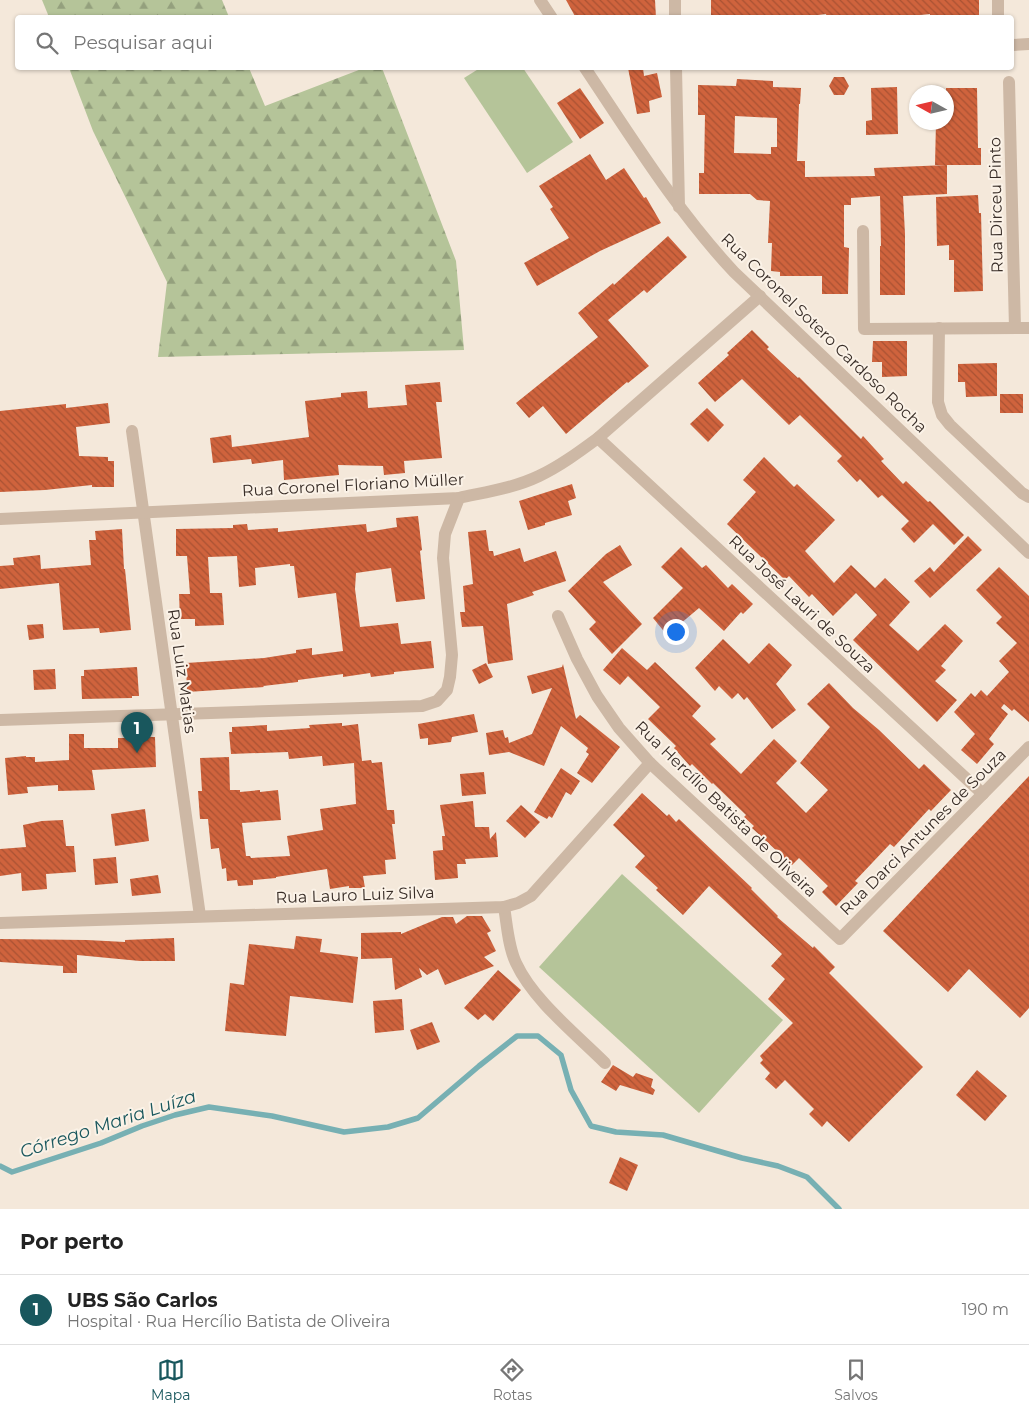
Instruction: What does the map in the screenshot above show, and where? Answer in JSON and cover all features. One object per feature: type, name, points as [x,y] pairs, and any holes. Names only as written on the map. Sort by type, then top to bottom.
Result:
[{"type":"street","points":[[540,0],[550,15]]},
{"type":"street","points":[[675,0],[675,15]]},
{"type":"street","points":[[998,0],[998,15]]},
{"type":"street","points":[[1014,45],[1029,44]]},
{"type":"street","name":"Rua Coronel Sotero Cardoso Rocha","points":[[587,70],[679,208],[706,242],[734,272],[1029,553]]},
{"type":"street","points":[[676,70],[679,208]]},
{"type":"street","name":"Rua Dirceu Pinto","points":[[1009,82],[1015,328]]},
{"type":"street","points":[[863,231],[864,329],[1029,328]]},
{"type":"street","name":"Rua Coronel Floriano Müller","points":[[0,519],[459,498],[502,488],[538,477],[570,458],[598,438],[760,296]]},
{"type":"street","points":[[940,328],[938,402],[942,414],[950,425],[1022,493],[1029,497]]},
{"type":"street","name":"Rua Luiz Matias","points":[[132,431],[200,916]]},
{"type":"street","name":"Rua José Lauri de Souza","points":[[598,438],[983,794]]},
{"type":"street","points":[[0,720],[422,706],[437,701],[447,690],[450,677],[452,655],[443,558],[445,534],[459,498]]},
{"type":"street","name":"Rua Hercílio Batista de Oliveira","points":[[558,616],[577,659],[597,696],[619,728],[650,763],[840,939]]},
{"type":"street","name":"Rua Darci Antunes de Souza","points":[[840,939],[1029,748]]},
{"type":"street","name":"Rua Lauro Luiz Silva","points":[[0,923],[518,904],[531,896],[650,763]]},
{"type":"street","points":[[504,906],[516,962],[526,980],[539,997],[605,1063]]},
{"type":"green space","points":[[42,0],[222,0],[228,15],[48,15]]},
{"type":"green space","points":[[70,70],[250,70],[265,106],[359,70],[383,70],[456,261],[464,350],[158,357],[167,282],[93,131]]},
{"type":"green space","points":[[477,70],[524,70],[573,142],[527,173],[464,78]]},
{"type":"green space","points":[[622,874],[783,1020],[699,1113],[539,967]]},
{"type":"building","points":[[566,0],[655,0],[656,15],[574,15]]},
{"type":"building","points":[[711,0],[979,0],[979,15],[711,15]]},
{"type":"building","points":[[628,70],[643,70],[644,76],[657,73],[662,97],[649,101],[650,112],[637,114]]},
{"type":"building","points":[[834,77],[844,77],[849,86],[844,95],[834,95],[829,86]]},
{"type":"building","points":[[737,79],[773,81],[773,87],[801,88],[797,161],[805,161],[805,177],[875,176],[874,168],[947,165],[947,194],[903,196],[905,295],[880,295],[880,196],[851,198],[851,205],[844,205],[844,247],[849,248],[848,294],[822,294],[822,276],[780,276],[780,272],[771,271],[772,243],[768,243],[770,201],[757,200],[750,194],[699,194],[699,173],[704,173],[705,115],[698,115],[698,85],[736,86]],"holes":[[[735,116],[777,118],[777,147],[771,147],[771,154],[734,153]]]},
{"type":"building","points":[[897,87],[898,134],[866,135],[866,121],[872,120],[871,88]]},
{"type":"building","points":[[580,88],[604,123],[580,139],[557,103]]},
{"type":"building","points":[[954,88],[977,88],[978,148],[981,148],[981,165],[935,165],[936,130],[954,130]]},
{"type":"building","points":[[590,154],[606,180],[624,168],[644,198],[646,197],[661,223],[600,251],[537,286],[524,263],[569,238],[550,209],[553,207],[539,186]]},
{"type":"building","points":[[978,195],[979,213],[981,213],[983,291],[954,292],[954,260],[949,260],[949,245],[937,246],[936,197]]},
{"type":"building","points":[[668,236],[687,257],[647,293],[644,290],[608,320],[649,366],[627,382],[566,434],[543,406],[529,418],[516,403],[598,337],[578,313],[613,283],[614,285]]},
{"type":"building","points":[[752,330],[769,347],[767,349],[799,377],[861,439],[863,436],[884,459],[881,461],[903,484],[906,481],[928,502],[930,501],[964,535],[954,545],[933,524],[914,543],[901,529],[909,521],[882,495],[878,498],[860,479],[857,482],[837,461],[842,456],[800,415],[789,425],[742,379],[715,402],[698,383],[729,355],[727,353]]},
{"type":"building","points":[[873,341],[907,341],[907,376],[882,377],[882,362],[872,362]]},
{"type":"building","points":[[997,363],[997,396],[966,397],[965,382],[958,382],[958,364]]},
{"type":"building","points":[[440,382],[442,402],[436,402],[442,458],[404,461],[405,473],[384,475],[383,466],[338,465],[339,475],[284,480],[283,460],[252,464],[251,459],[213,463],[210,438],[231,435],[232,447],[309,437],[305,401],[341,397],[341,393],[367,391],[368,408],[407,405],[405,385]]},
{"type":"building","points":[[1000,394],[1023,394],[1023,413],[1000,413]]},
{"type":"building","points":[[108,403],[110,423],[76,427],[79,456],[108,457],[108,461],[114,461],[114,487],[92,487],[92,485],[0,492],[0,411],[66,404],[66,408]]},
{"type":"building","points":[[707,408],[724,425],[708,442],[690,424]]},
{"type":"building","points":[[764,457],[794,487],[797,484],[835,520],[805,551],[834,583],[851,565],[875,588],[885,578],[910,602],[889,625],[918,651],[945,624],[963,641],[941,666],[946,670],[935,681],[957,700],[937,722],[853,640],[877,615],[856,593],[833,616],[812,594],[809,597],[789,576],[785,580],[727,524],[756,492],[743,480]]},
{"type":"building","points":[[572,484],[576,498],[568,501],[572,515],[528,530],[519,501]]},
{"type":"building","points":[[418,516],[425,599],[396,602],[391,568],[356,573],[355,589],[360,627],[398,623],[401,644],[431,641],[434,668],[394,672],[394,674],[371,677],[370,673],[343,677],[343,674],[264,687],[187,692],[186,663],[264,658],[296,653],[296,650],[312,648],[312,655],[343,651],[336,593],[298,598],[294,566],[290,566],[290,564],[255,568],[256,585],[239,587],[237,556],[208,557],[210,593],[222,593],[224,625],[195,626],[195,619],[180,619],[179,594],[190,594],[187,556],[176,556],[176,529],[233,528],[233,525],[247,524],[248,530],[278,528],[278,532],[366,524],[367,532],[397,527],[396,518]]},
{"type":"building","points":[[122,529],[124,569],[131,630],[100,633],[99,628],[63,630],[59,583],[0,589],[0,566],[14,565],[13,558],[40,555],[41,569],[91,565],[89,540],[96,540],[95,531]]},
{"type":"building","points":[[486,530],[489,551],[493,551],[494,556],[520,548],[524,562],[556,551],[566,581],[532,592],[534,595],[507,604],[513,660],[488,664],[483,626],[462,627],[460,612],[465,612],[463,586],[473,584],[468,532]]},
{"type":"building","points":[[968,536],[982,550],[930,598],[914,581],[930,567],[934,572]]},
{"type":"building","points":[[620,545],[632,565],[603,582],[642,624],[612,654],[589,629],[596,622],[568,591],[606,554]]},
{"type":"building","points":[[681,547],[702,568],[706,565],[728,588],[732,584],[753,604],[743,614],[741,612],[724,631],[699,608],[667,635],[653,618],[683,588],[661,567]]},
{"type":"building","points":[[999,567],[1029,596],[1029,722],[1014,709],[1012,711],[1004,704],[1001,708],[1008,714],[989,739],[994,744],[977,764],[961,750],[975,734],[954,712],[971,693],[975,697],[981,690],[987,696],[1009,672],[999,661],[1017,643],[996,623],[1002,617],[976,590]]},
{"type":"building","points":[[43,624],[44,638],[29,640],[27,625]]},
{"type":"building","points":[[723,639],[749,664],[769,643],[792,665],[776,684],[796,710],[772,729],[747,697],[744,700],[738,693],[732,699],[719,686],[715,691],[695,668]]},
{"type":"building","points":[[622,648],[647,670],[655,662],[701,706],[692,716],[716,739],[710,744],[741,774],[774,739],[797,761],[776,783],[806,813],[828,790],[800,763],[830,727],[807,704],[829,683],[919,769],[924,764],[951,790],[931,811],[929,809],[894,847],[890,844],[855,881],[858,883],[836,906],[822,892],[828,886],[799,858],[792,865],[752,828],[754,826],[744,817],[746,815],[692,764],[690,766],[674,748],[676,746],[648,719],[660,707],[628,676],[620,685],[603,670]]},
{"type":"building","points":[[486,663],[493,677],[479,684],[472,670]]},
{"type":"building","points":[[563,664],[576,719],[580,715],[620,747],[592,783],[577,773],[589,754],[586,752],[588,748],[561,726],[544,766],[509,752],[489,755],[486,733],[503,730],[505,738],[508,737],[509,743],[532,734],[552,688],[532,694],[527,676],[562,667]]},
{"type":"building","points":[[137,667],[139,696],[132,696],[132,698],[82,699],[81,676],[84,676],[84,670]]},
{"type":"building","points":[[55,669],[56,689],[34,690],[33,670]]},
{"type":"building","points":[[474,714],[478,732],[452,737],[451,742],[428,745],[428,738],[420,739],[418,724]]},
{"type":"building","points":[[342,723],[342,726],[358,724],[362,761],[382,762],[387,810],[394,810],[395,824],[392,824],[396,859],[385,860],[386,874],[363,876],[365,888],[349,888],[349,886],[330,889],[327,869],[253,880],[253,885],[238,886],[237,880],[227,881],[226,868],[222,869],[219,848],[211,849],[208,819],[200,819],[198,791],[202,791],[200,758],[229,757],[230,790],[240,790],[240,792],[260,790],[260,792],[278,790],[281,820],[242,823],[246,856],[251,858],[290,856],[287,836],[323,830],[320,809],[356,804],[354,763],[323,766],[322,756],[289,759],[288,752],[231,754],[229,732],[232,732],[232,727],[267,725],[267,731],[310,728],[309,725]]},
{"type":"building","points":[[130,732],[144,732],[145,737],[155,737],[156,767],[92,770],[95,790],[58,791],[58,785],[27,787],[28,793],[8,795],[5,758],[35,757],[35,762],[69,760],[69,734],[84,734],[84,748],[118,748],[118,738],[130,738]]},
{"type":"building","points":[[561,768],[580,781],[571,795],[566,792],[552,818],[549,816],[547,819],[534,812]]},
{"type":"building","points":[[484,772],[486,794],[462,796],[460,774]]},
{"type":"building","points":[[1029,776],[1029,1008],[1020,1018],[969,969],[948,992],[883,931]]},
{"type":"building","points":[[642,793],[667,816],[669,814],[676,822],[679,819],[752,888],[777,917],[813,948],[814,946],[835,967],[829,973],[923,1067],[849,1142],[827,1121],[822,1127],[809,1114],[814,1109],[785,1080],[776,1089],[765,1079],[770,1073],[760,1063],[763,1060],[760,1056],[793,1023],[768,999],[785,979],[771,966],[782,954],[709,886],[683,915],[635,867],[645,856],[613,825]]},
{"type":"building","points":[[473,801],[475,827],[489,827],[490,839],[496,832],[498,857],[465,859],[466,864],[457,864],[458,878],[435,880],[433,851],[443,850],[442,836],[445,836],[440,805]]},
{"type":"building","points":[[521,805],[540,822],[525,838],[506,821]]},
{"type":"building","points":[[145,809],[149,841],[115,846],[111,814]]},
{"type":"building","points":[[63,820],[66,846],[74,846],[76,872],[46,874],[47,889],[22,891],[21,873],[0,876],[0,849],[26,847],[23,825],[42,821]]},
{"type":"building","points":[[116,857],[118,883],[95,885],[93,859]]},
{"type":"building","points":[[158,875],[161,893],[132,896],[130,879]]},
{"type":"building","points":[[467,916],[482,916],[491,931],[487,933],[496,951],[484,957],[494,966],[445,985],[438,969],[427,975],[419,968],[422,977],[395,990],[392,958],[361,959],[361,933],[401,932],[401,934],[442,917],[453,917],[456,924]]},
{"type":"building","points":[[296,936],[322,939],[320,952],[358,957],[353,1003],[290,996],[286,1036],[225,1031],[230,983],[244,985],[249,944],[294,949]]},
{"type":"building","points":[[174,938],[175,961],[140,961],[77,955],[77,973],[63,973],[63,966],[0,962],[0,939],[125,942],[125,940]]},
{"type":"building","points":[[498,970],[521,990],[493,1021],[485,1014],[478,1020],[464,1008]]},
{"type":"building","points":[[402,999],[404,1030],[375,1033],[373,1001]]},
{"type":"building","points":[[432,1022],[440,1042],[417,1050],[410,1030]]},
{"type":"building","points":[[613,1065],[633,1077],[636,1073],[653,1079],[651,1087],[655,1090],[653,1095],[620,1085],[616,1091],[601,1082]]},
{"type":"building","points":[[977,1070],[1007,1096],[985,1121],[956,1095]]},
{"type":"building","points":[[620,1157],[638,1165],[627,1191],[609,1183]]},
{"type":"waterway","name":"Córrego Maria Luíza","points":[[0,1166],[12,1172],[101,1143],[175,1115],[209,1107],[272,1116],[344,1132],[388,1127],[418,1118],[517,1036],[538,1036],[561,1055],[571,1090],[591,1126],[616,1132],[663,1135],[742,1158],[778,1166],[807,1177],[839,1209]]},
{"type":"place","name":"UBS São Carlos","points":[[137,753]]}]
